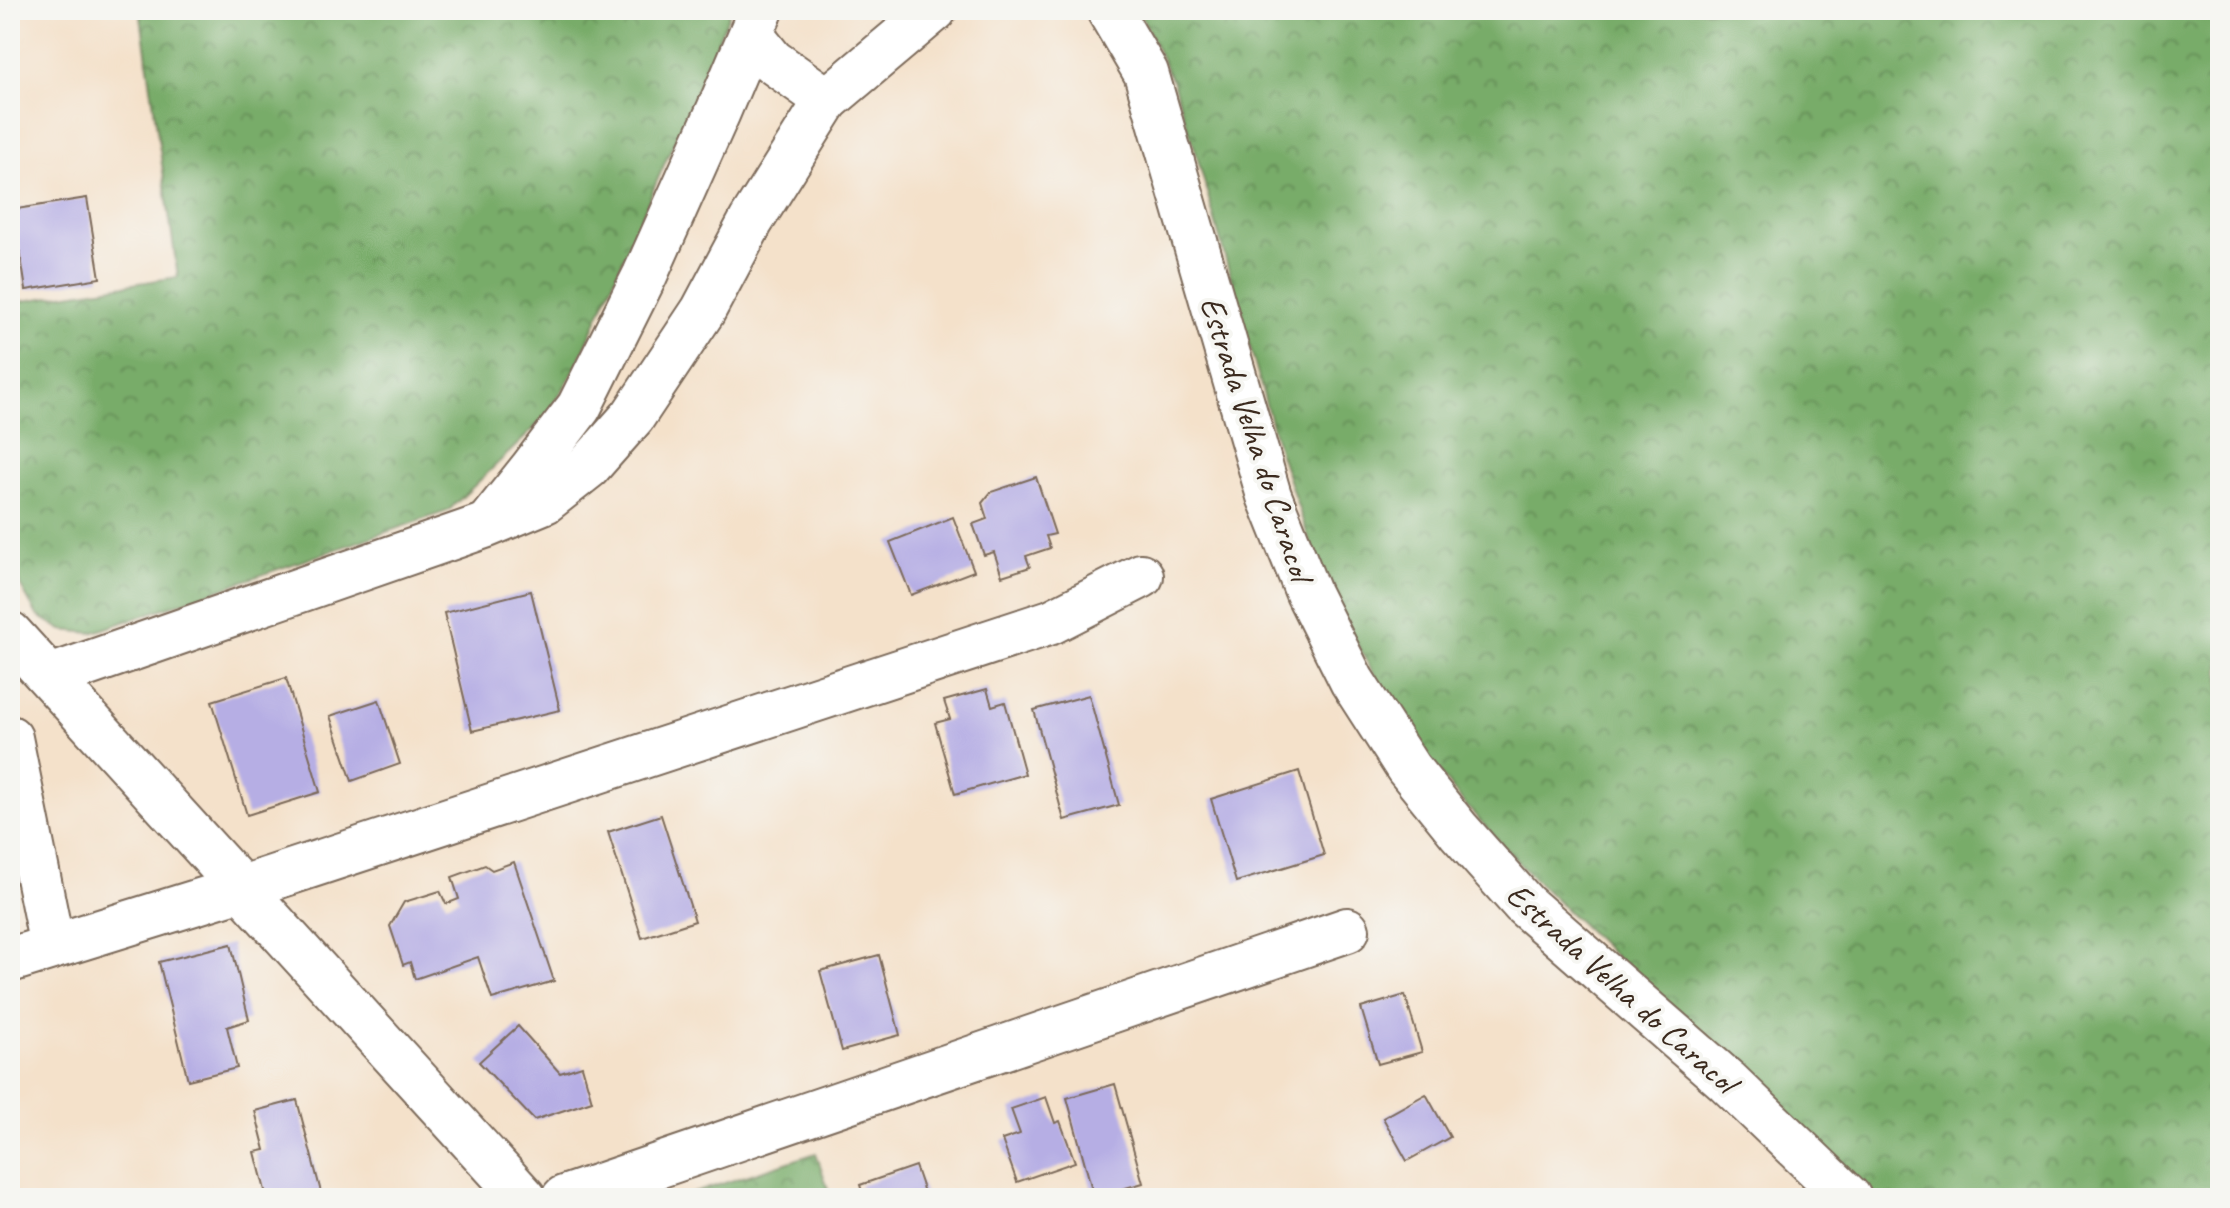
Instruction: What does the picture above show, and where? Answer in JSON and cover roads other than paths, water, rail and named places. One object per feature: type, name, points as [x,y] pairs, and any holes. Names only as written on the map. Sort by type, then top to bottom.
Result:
[{"type":"street","points":[[50,677],[487,525],[545,501],[588,467],[633,416],[703,311],[751,221],[827,100],[934,10]]},
{"type":"street","name":"Estrada Velha do Caracol","points":[[1109,10],[1146,73],[1269,496],[1308,593],[1360,693],[1408,768],[1524,904],[1727,1081],[1849,1198]]},
{"type":"street","points":[[756,23],[772,61],[827,100]]},
{"type":"street","points":[[487,525],[579,407],[645,275],[756,23]]},
{"type":"street","points":[[10,960],[242,888],[1051,622],[1141,576]]},
{"type":"street","points":[[10,634],[524,1198]]},
{"type":"street","points":[[10,738],[52,946]]},
{"type":"street","points":[[564,1198],[1347,930]]}]
